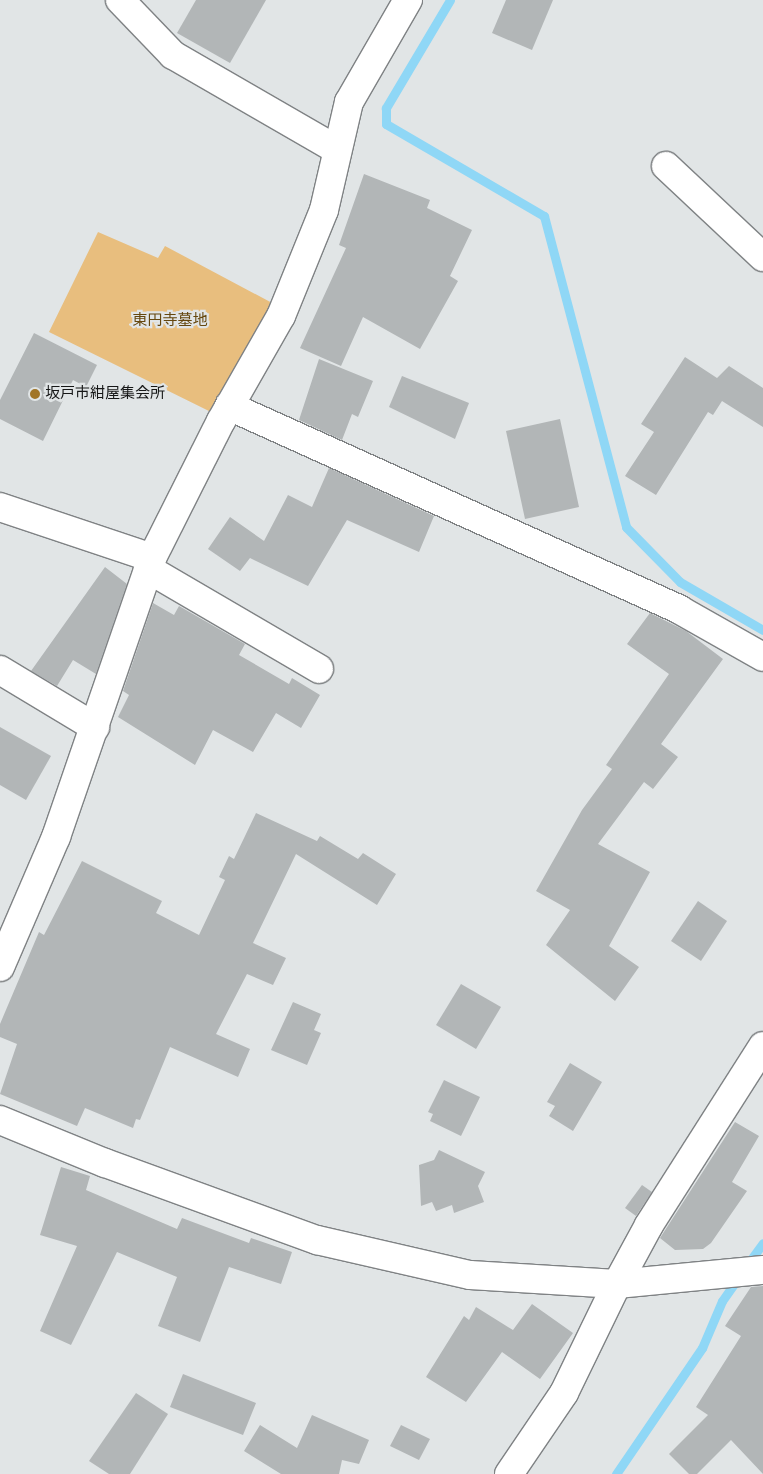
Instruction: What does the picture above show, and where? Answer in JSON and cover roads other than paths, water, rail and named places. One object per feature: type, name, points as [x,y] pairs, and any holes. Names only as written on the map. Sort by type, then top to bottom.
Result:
[{"type":"street","points":[[120,0],[173,54],[336,149]]},
{"type":"street","points":[[0,967],[56,837],[150,563],[229,406],[281,316],[324,210],[336,149],[349,102],[408,0]]},
{"type":"street","points":[[666,166],[763,258]]},
{"type":"street","points":[[229,406],[680,610],[763,658]]},
{"type":"street","points":[[1,509],[150,563],[319,669]]},
{"type":"street","points":[[0,670],[95,727]]},
{"type":"street","points":[[509,1474],[564,1392],[617,1284],[649,1225],[763,1046]]},
{"type":"street","points":[[0,1120],[317,1240],[470,1275],[617,1284],[763,1270]]},
{"type":"waterway","points":[[450,0],[386,108],[386,124],[544,216],[626,527],[680,582],[763,630]]},
{"type":"waterway","points":[[747,1265],[763,1243]]},
{"type":"waterway","points":[[616,1474],[702,1348],[722,1301],[738,1278]]},
{"type":"place","name":"坂戸市紺屋集会所","points":[[35,394]]},
{"type":"park label","name":"東円寺墓地","points":[[170,321]]}]
